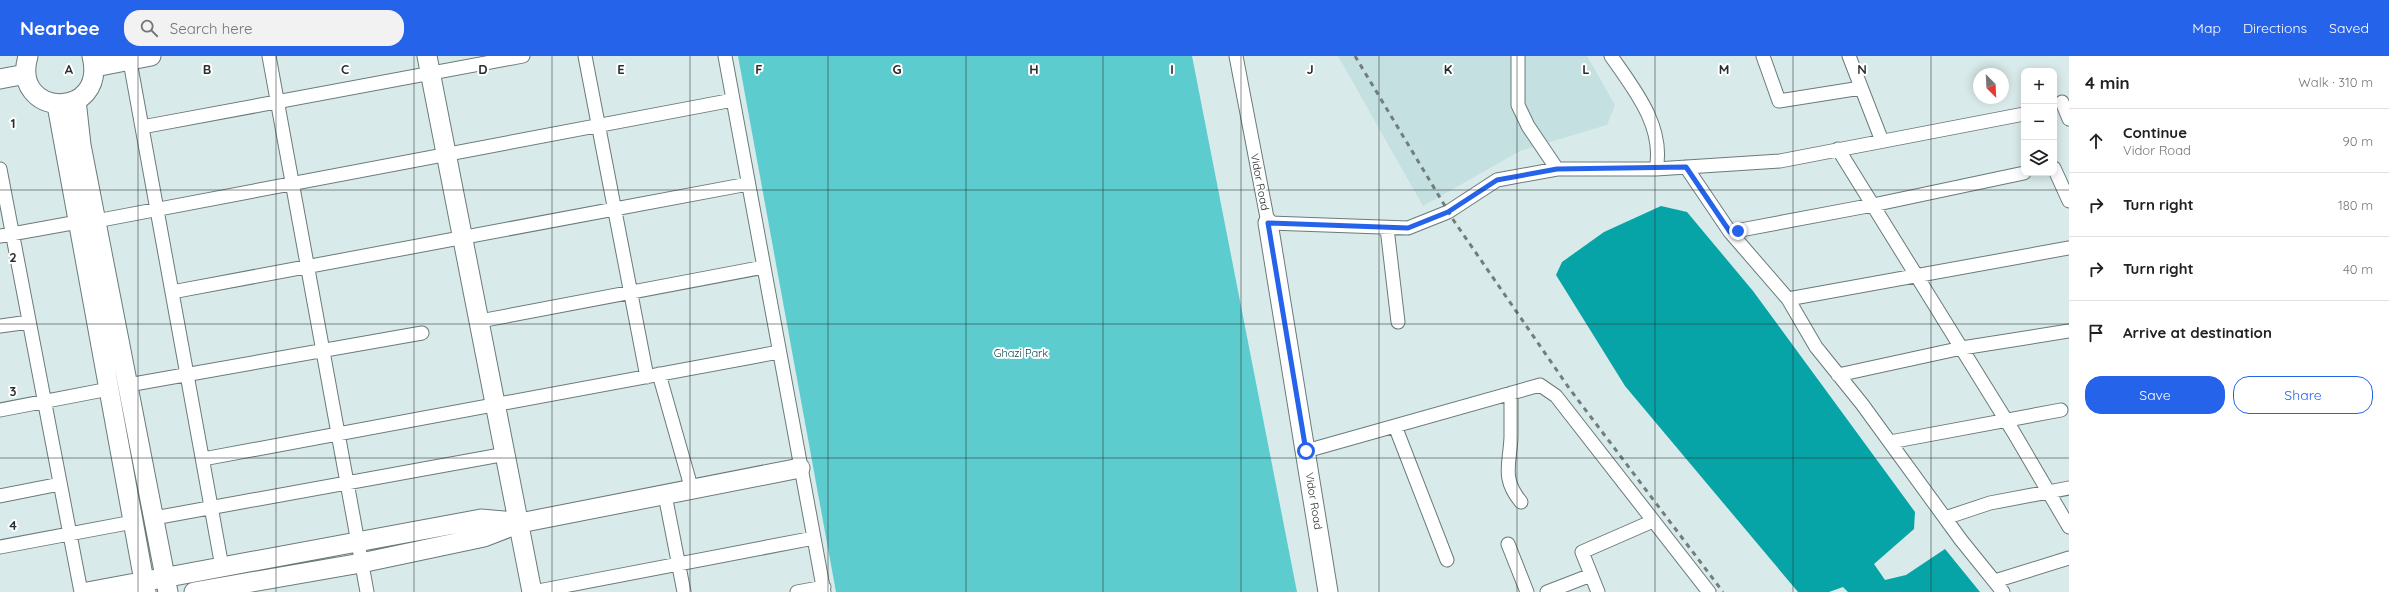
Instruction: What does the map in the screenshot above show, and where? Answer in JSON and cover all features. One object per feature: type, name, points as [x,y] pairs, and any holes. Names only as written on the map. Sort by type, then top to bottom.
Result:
[{"type":"street","points":[[0,79],[27,65],[30,87],[36,96],[46,102],[57,105],[76,100],[88,90],[94,79],[94,62],[151,56]]},
{"type":"street","points":[[269,56],[367,592]]},
{"type":"street","points":[[142,127],[278,102],[428,65],[523,56]]},
{"type":"street","points":[[585,56],[630,293],[653,376],[692,490]]},
{"type":"street","points":[[725,56],[800,468],[824,589],[797,592]]},
{"type":"street","name":"Vidor Road","points":[[1236,56],[1268,223],[1328,592]]},
{"type":"street","points":[[1518,56],[1518,105],[1528,126],[1557,169]]},
{"type":"street","points":[[1611,56],[1650,118],[1659,156],[1656,169]]},
{"type":"street","points":[[1763,56],[1779,101],[1861,88]]},
{"type":"street","points":[[1849,56],[1882,141]]},
{"type":"street","points":[[129,58],[222,567]]},
{"type":"street","points":[[428,65],[520,523],[532,592],[814,538]]},
{"type":"street","points":[[76,100],[87,221],[109,390],[145,587]]},
{"type":"street","points":[[6,235],[292,184],[733,100]]},
{"type":"street","points":[[2062,102],[2069,119]]},
{"type":"street","points":[[57,105],[128,385],[166,585]]},
{"type":"street","points":[[1268,223],[1408,228],[1448,212],[1497,180],[1557,169],[1656,169],[1780,160],[2021,115]]},
{"type":"street","points":[[1838,149],[1962,348],[2069,527]]},
{"type":"street","points":[[1686,167],[1730,232],[1788,299],[1816,347],[1890,442],[1945,518],[2003,592]]},
{"type":"street","points":[[0,169],[6,235],[29,322],[81,592]]},
{"type":"street","points":[[1730,232],[1873,205],[2021,174]]},
{"type":"street","points":[[2057,175],[2069,201]]},
{"type":"street","points":[[172,292],[748,184]]},
{"type":"street","points":[[1387,228],[1398,322]]},
{"type":"street","points":[[1788,299],[2069,248]]},
{"type":"street","points":[[480,321],[764,267]]},
{"type":"street","points":[[0,326],[29,322]]},
{"type":"street","points":[[1838,375],[1962,348],[2069,331]]},
{"type":"street","points":[[128,385],[422,333]]},
{"type":"street","points":[[202,459],[779,352]]},
{"type":"street","points":[[1306,451],[1540,386],[1556,396],[1705,591]]},
{"type":"street","points":[[0,410],[109,390]]},
{"type":"street","points":[[1511,393],[1511,439],[1507,468],[1513,492],[1521,502]]},
{"type":"street","points":[[1890,442],[2061,410]]},
{"type":"street","points":[[1394,426],[1447,560]]},
{"type":"street","points":[[154,518],[506,454]]},
{"type":"street","points":[[194,592],[228,589],[484,537],[520,523],[800,468]]},
{"type":"street","points":[[0,496],[60,484]]},
{"type":"street","points":[[1945,518],[1990,503],[2069,488]]},
{"type":"street","points":[[665,495],[684,592]]},
{"type":"street","points":[[87,592],[166,585],[222,567],[481,519],[520,523]]},
{"type":"street","points":[[1598,592],[1582,552],[1653,521]]},
{"type":"street","points":[[0,547],[133,522]]},
{"type":"street","points":[[1508,544],[1527,592]]},
{"type":"street","points":[[1995,582],[2069,558]]},
{"type":"street","points":[[1547,592],[1592,575]]},
{"type":"shaded area","points":[[1338,56],[1587,56],[1615,105],[1607,125],[1520,151],[1423,206]]},
{"type":"shaded area","points":[[1661,206],[1687,212],[1753,291],[1915,512],[1914,529],[1874,564],[1885,580],[1906,575],[1945,549],[1980,592],[1848,592],[1843,587],[1829,592],[1798,592],[1625,386],[1556,275],[1562,262],[1604,232]]},
{"type":"green space","name":"Ghazi Park","points":[[738,56],[1192,56],[1297,592],[836,592]]},
{"type":"railway","points":[[1355,56],[1454,221],[1569,388],[1723,592]]},
{"type":"route","points":[[1306,451],[1268,223],[1408,228],[1448,212],[1497,180],[1557,169],[1656,169],[1686,167],[1730,232],[1738,231]]}]
